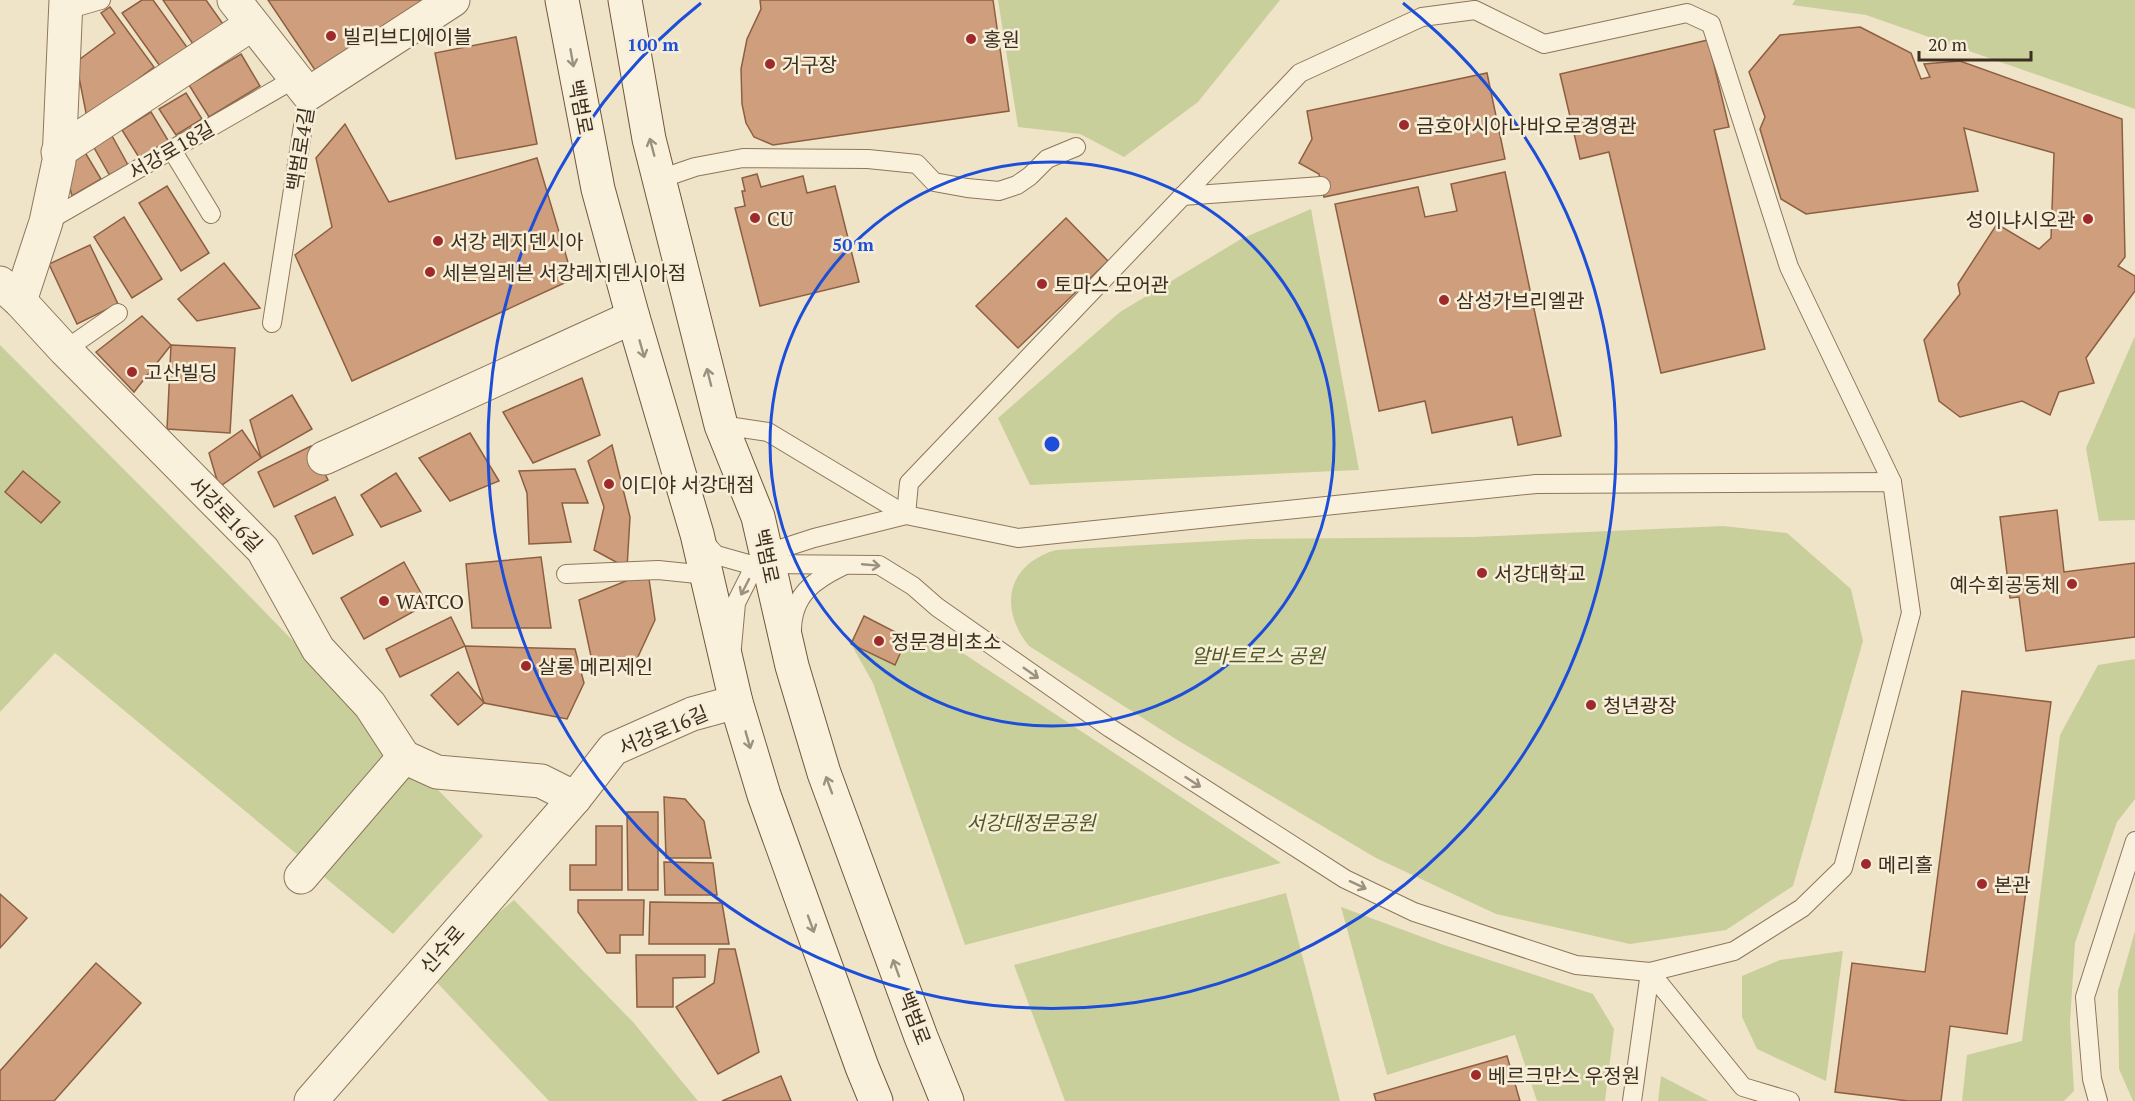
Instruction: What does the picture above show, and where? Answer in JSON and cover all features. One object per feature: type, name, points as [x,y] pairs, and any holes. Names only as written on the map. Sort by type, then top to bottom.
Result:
[{"type":"street","points":[[302,86],[453,0]]},
{"type":"street","name":"백범로","points":[[562,0],[598,189],[697,534],[733,687],[764,795],[876,1101]]},
{"type":"street","name":"백범로","points":[[625,0],[649,139],[722,425],[758,517],[792,666],[824,773],[921,1037],[947,1101]]},
{"type":"street","points":[[10,292],[46,222],[59,160],[66,5]]},
{"type":"street","points":[[58,152],[243,12]]},
{"type":"street","name":"백범로4길","points":[[243,12],[302,86]]},
{"type":"street","name":"서강로16길","points":[[10,292],[263,550],[318,649],[370,705],[404,757]]},
{"type":"street","points":[[324,458],[633,317]]},
{"type":"street","name":"서강로16길","points":[[575,798],[613,749],[692,714],[733,687]]},
{"type":"street","points":[[301,877],[404,757],[437,772],[541,781],[575,798]]},
{"type":"street","name":"신수로","points":[[311,1101],[575,798]]},
{"type":"lane","points":[[66,5],[101,0]]},
{"type":"lane","points":[[697,534],[717,555],[748,564],[879,565],[1110,728],[1345,879],[1414,912],[1576,965],[1650,972],[1734,951],[1802,909],[1843,868],[1911,613],[1892,482],[1789,267],[1711,24],[1687,13],[1544,44],[1475,10],[1422,16],[1300,73],[909,483],[906,515]]},
{"type":"lane","name":"서강로18길","points":[[46,222],[172,150],[302,86]]},
{"type":"lane","name":"백범로4길","points":[[272,323],[302,86]]},
{"type":"lane","points":[[660,179],[694,167],[743,158],[868,159],[917,164],[934,182],[967,188],[999,190],[1017,185],[1047,159],[1076,147]]},
{"type":"lane","points":[[172,150],[211,214]]},
{"type":"lane","points":[[1182,196],[1322,186]]},
{"type":"lane","points":[[65,350],[117,313]]},
{"type":"lane","points":[[722,425],[768,432],[906,515],[1018,538],[1536,484],[1892,482]]},
{"type":"lane","points":[[733,687],[736,603],[752,571],[768,564],[783,548],[906,515]]},
{"type":"lane","points":[[792,666],[792,619],[803,592],[822,577],[846,564]]},
{"type":"lane","points":[[566,574],[658,570],[706,576]]},
{"type":"lane","points":[[2098,1101],[2092,1079],[2085,997],[2135,841]]},
{"type":"lane","points":[[1632,1101],[1650,972]]},
{"type":"lane","points":[[1650,972],[1743,1087],[1790,1101]]},
{"type":"green space","points":[[998,0],[1280,0],[1198,102],[1124,157],[1080,134],[1018,127]]},
{"type":"green space","points":[[1795,0],[2135,0],[2135,109],[1866,15],[1792,5]]},
{"type":"green space","points":[[1311,209],[1359,470],[1030,485],[998,418],[1120,312],[1241,239]]},
{"type":"green space","points":[[2135,336],[2135,520],[2099,521],[2086,448]]},
{"type":"green space","points":[[0,345],[226,572],[483,836],[393,934],[55,653],[0,712]]},
{"type":"green space","name":"알바트로스 공원","points":[[1723,526],[1787,533],[1851,589],[1863,641],[1793,886],[1726,930],[1630,944],[1496,914],[1376,858],[1179,741],[1029,646],[1019,632],[1011,603],[1012,589],[1027,566],[1056,550],[1250,539],[1473,537]]},
{"type":"green space","name":"서강대정문공원","points":[[864,616],[907,638],[946,642],[1281,863],[965,945],[873,683],[851,644]]},
{"type":"green space","points":[[2135,659],[2135,799],[2117,822],[2075,943],[2070,1023],[2074,1091],[2064,1101],[1962,1101],[1967,1055],[2022,1041],[2060,735],[2098,665]]},
{"type":"green space","points":[[1286,893],[1340,1101],[1065,1101],[1014,965]]},
{"type":"green space","points":[[514,900],[633,1022],[698,1101],[549,1101],[427,972]]},
{"type":"green space","points":[[1341,907],[1444,945],[1593,994],[1614,1029],[1605,1101],[1537,1101],[1515,1035],[1387,1075]]},
{"type":"green space","points":[[2135,931],[2135,1101],[2133,1101],[2119,1069],[2118,991]]},
{"type":"green space","points":[[1843,951],[1826,1081],[1757,1049],[1742,1017],[1742,976],[1780,960]]},
{"type":"green space","points":[[1661,1076],[1709,1101],[1658,1101]]},
{"type":"building","points":[[142,0],[153,0],[189,50],[162,69],[122,13]]},
{"type":"building","points":[[163,0],[206,0],[223,24],[193,44]]},
{"type":"building","name":"빌리브디에이블","points":[[268,0],[424,0],[317,73]]},
{"type":"building","points":[[760,0],[993,0],[1009,111],[773,145],[754,137],[746,123],[742,104],[741,69],[747,39],[761,9]]},
{"type":"building","points":[[110,7],[154,67],[87,118],[76,62],[115,33],[101,13]]},
{"type":"building","name":"성이냐시오관","points":[[1860,27],[1911,53],[1921,79],[1930,77],[1924,64],[1960,61],[2122,119],[2125,257],[2118,266],[2135,276],[2135,291],[2086,358],[2094,383],[2059,392],[2050,415],[2022,401],[1960,417],[1939,401],[1924,340],[1960,294],[1958,284],[1997,224],[2039,249],[2051,238],[2054,153],[1964,128],[1978,191],[1806,214],[1781,199],[1760,129],[1765,117],[1749,72],[1780,35]]},
{"type":"building","points":[[516,37],[537,144],[456,159],[435,53]]},
{"type":"building","points":[[1708,40],[1729,127],[1714,130],[1765,349],[1661,373],[1609,152],[1580,159],[1560,74]]},
{"type":"building","points":[[241,54],[260,86],[209,117],[189,85]]},
{"type":"building","name":"금호아시아나바오로경영관","points":[[1487,73],[1505,159],[1324,197],[1319,174],[1299,163],[1312,139],[1307,111]]},
{"type":"building","points":[[186,93],[202,119],[176,135],[159,109]]},
{"type":"building","points":[[151,112],[169,142],[140,159],[122,130]]},
{"type":"building","name":"서강 레지덴시아","points":[[345,124],[389,202],[537,158],[573,279],[352,381],[295,255],[332,227],[316,158]]},
{"type":"building","points":[[111,134],[128,165],[110,176],[92,144]]},
{"type":"building","points":[[83,149],[101,179],[72,196],[65,168]]},
{"type":"building","name":"삼성가브리엘관","points":[[1505,172],[1561,436],[1518,445],[1512,417],[1432,433],[1425,401],[1379,411],[1335,204],[1418,187],[1425,217],[1457,211],[1451,184]]},
{"type":"building","points":[[757,174],[761,187],[803,176],[807,193],[835,186],[859,282],[760,306],[735,208],[745,206],[742,178]]},
{"type":"building","points":[[167,186],[209,253],[181,271],[139,203]]},
{"type":"building","points":[[124,217],[162,279],[132,298],[94,237]]},
{"type":"building","name":"토마스 모어관","points":[[1066,218],[1108,261],[1018,348],[976,306]]},
{"type":"building","points":[[90,245],[118,304],[77,324],[49,264]]},
{"type":"building","points":[[224,263],[260,308],[197,321],[178,299]]},
{"type":"building","name":"고산빌딩","points":[[142,316],[171,345],[134,392],[96,352]]},
{"type":"building","points":[[171,345],[235,348],[230,433],[167,429]]},
{"type":"building","points":[[582,378],[600,435],[533,463],[503,412]]},
{"type":"building","points":[[292,395],[312,429],[261,458],[250,420]]},
{"type":"building","points":[[242,430],[261,458],[219,487],[209,453]]},
{"type":"building","points":[[470,433],[499,481],[450,501],[419,458]]},
{"type":"building","name":"이디야 서강대점","points":[[612,445],[630,517],[627,568],[594,550],[604,507],[588,461]]},
{"type":"building","points":[[311,446],[328,480],[274,507],[258,472]]},
{"type":"building","points":[[575,469],[588,503],[562,503],[571,542],[529,544],[527,493],[519,471]]},
{"type":"building","points":[[23,471],[60,502],[41,523],[5,492]]},
{"type":"building","points":[[396,473],[421,511],[381,527],[361,495]]},
{"type":"building","points":[[335,497],[353,535],[313,554],[295,516]]},
{"type":"building","name":"예수회공동체","points":[[2057,510],[2064,572],[2135,563],[2135,637],[2026,651],[2019,597],[2010,598],[2000,517]]},
{"type":"building","points":[[541,557],[551,628],[472,628],[466,564]]},
{"type":"building","name":"WATCO","points":[[404,562],[427,604],[364,639],[341,598]]},
{"type":"building","points":[[648,572],[655,620],[636,661],[592,661],[579,600]]},
{"type":"building","name":"정문경비초소","points":[[864,616],[907,638],[895,665],[851,644]]},
{"type":"building","points":[[451,617],[465,646],[400,677],[386,649]]},
{"type":"building","name":"살롱 메리제인","points":[[465,646],[575,649],[584,683],[567,719],[484,703]]},
{"type":"building","points":[[458,672],[484,703],[458,725],[431,695]]},
{"type":"building","name":"본관","points":[[1962,691],[2051,702],[2007,1034],[1950,1026],[1941,1101],[1908,1101],[1835,1092],[1852,963],[1925,972]]},
{"type":"building","points":[[664,797],[685,799],[704,821],[711,858],[666,858]]},
{"type":"building","points":[[627,812],[658,812],[658,890],[628,890]]},
{"type":"building","points":[[596,826],[622,826],[622,890],[570,890],[570,865],[596,865]]},
{"type":"building","points":[[664,862],[713,863],[717,895],[665,895]]},
{"type":"building","points":[[0,894],[27,918],[0,948]]},
{"type":"building","points":[[578,900],[644,900],[643,935],[620,935],[620,953],[607,953],[578,912]]},
{"type":"building","points":[[650,902],[722,903],[729,944],[649,944]]},
{"type":"building","points":[[719,949],[735,949],[759,1052],[718,1074],[676,1007],[714,983]]},
{"type":"building","points":[[636,955],[705,955],[705,977],[673,978],[673,1007],[637,1007]]},
{"type":"building","points":[[96,963],[141,1003],[54,1101],[0,1101],[0,1071]]},
{"type":"building","name":"베르크만스 우정원","points":[[1507,1056],[1520,1101],[1376,1101],[1374,1094]]},
{"type":"building","points":[[781,1076],[791,1101],[722,1101]]},
{"type":"place","name":"빌리브디에이블","points":[[331,36]]},
{"type":"place","name":"홍원","points":[[971,39]]},
{"type":"place","name":"거구장","points":[[770,64]]},
{"type":"place","name":"금호아시아나바오로경영관","points":[[1404,125]]},
{"type":"place","name":"CU","points":[[755,218]]},
{"type":"place","name":"성이냐시오관","points":[[2088,219]]},
{"type":"place","name":"서강 레지덴시아","points":[[438,241]]},
{"type":"place","name":"세븐일레븐 서강레지덴시아점","points":[[430,272]]},
{"type":"place","name":"토마스 모어관","points":[[1042,284]]},
{"type":"place","name":"삼성가브리엘관","points":[[1444,300]]},
{"type":"place","name":"고산빌딩","points":[[132,372]]},
{"type":"place","name":"이디야 서강대점","points":[[609,484]]},
{"type":"place","name":"서강대학교","points":[[1482,573]]},
{"type":"place","name":"예수회공동체","points":[[2072,584]]},
{"type":"place","name":"WATCO","points":[[384,601]]},
{"type":"place","name":"정문경비초소","points":[[879,641]]},
{"type":"place","name":"살롱 메리제인","points":[[526,666]]},
{"type":"place","name":"청년광장","points":[[1591,705]]},
{"type":"place","name":"메리홀","points":[[1866,864]]},
{"type":"place","name":"본관","points":[[1982,884]]},
{"type":"place","name":"베르크만스 우정원","points":[[1476,1075]]}]
